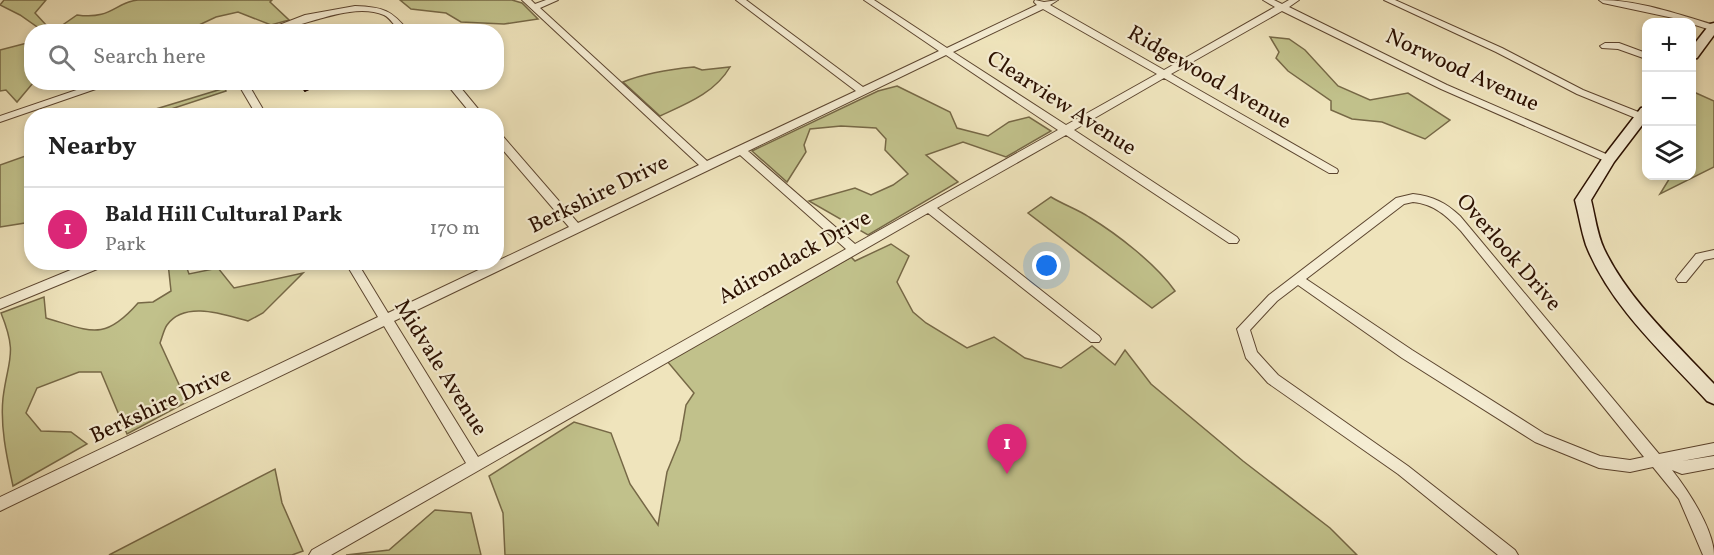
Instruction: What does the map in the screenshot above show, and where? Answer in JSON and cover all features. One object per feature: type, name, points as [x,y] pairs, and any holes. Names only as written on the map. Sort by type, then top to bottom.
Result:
[{"type":"street","points":[[530,4],[554,0]]},
{"type":"street","points":[[740,0],[862,91]]},
{"type":"street","name":"Clearview Avenue","points":[[868,0],[1233,240]]},
{"type":"street","name":"Norwood Avenue","points":[[1267,0],[1444,87],[1609,159]]},
{"type":"street","name":"Adirondack Drive","points":[[317,555],[1295,0]]},
{"type":"street","points":[[1388,0],[1499,50],[1581,93],[1642,113]]},
{"type":"street","points":[[1602,0],[1663,13],[1714,28],[1696,50]]},
{"type":"street","name":"Berkshire Drive","points":[[504,263],[1044,2]]},
{"type":"street","name":"Ridgewood Avenue","points":[[1044,2],[1333,171]]},
{"type":"street","points":[[530,4],[706,166]]},
{"type":"street","points":[[289,24],[322,13],[366,8],[391,16],[398,24]]},
{"type":"street","points":[[1605,46],[1619,46],[1642,54]]},
{"type":"street","points":[[33,108],[87,90]]},
{"type":"street","points":[[247,90],[257,108]]},
{"type":"street","points":[[457,90],[472,108]]},
{"type":"street","points":[[0,119],[24,111]]},
{"type":"street","points":[[1642,117],[1609,159],[1583,200],[1594,247],[1615,281],[1649,327],[1714,396]]},
{"type":"street","points":[[504,144],[576,228]]},
{"type":"street","points":[[741,150],[854,249]]},
{"type":"street","name":"Overlook Drive","points":[[1510,555],[1403,470],[1273,379],[1251,354],[1244,329],[1273,298],[1400,201],[1412,196],[1434,201],[1450,212],[1659,461],[1684,495],[1711,555]]},
{"type":"street","points":[[929,208],[1095,339]]},
{"type":"street","points":[[1714,243],[1714,248]]},
{"type":"street","points":[[1682,279],[1700,257],[1714,254]]},
{"type":"street","points":[[0,304],[84,270]]},
{"type":"street","name":"Midvale Avenue","points":[[356,270],[475,465]]},
{"type":"street","name":"Berkshire Drive","points":[[0,504],[489,270]]},
{"type":"street","points":[[1299,280],[1407,354],[1540,438],[1599,462],[1630,466],[1714,449]]},
{"type":"street","points":[[1659,461],[1677,450],[1714,442]]},
{"type":"street","points":[[1659,461],[1682,468],[1714,462]]},
{"type":"green space","points":[[4,0],[46,0],[35,13],[45,24],[33,24],[0,5]]},
{"type":"green space","points":[[138,0],[272,0],[270,2],[289,20],[268,24],[238,12],[216,17],[201,24],[64,24],[77,15],[98,15],[130,1]]},
{"type":"green space","points":[[400,0],[512,0],[522,3],[538,19],[504,24],[461,22],[446,13],[411,9]]},
{"type":"green space","points":[[1270,37],[1289,39],[1305,50],[1338,86],[1370,100],[1408,93],[1450,120],[1425,139],[1382,122],[1352,119],[1331,110],[1331,101],[1288,71],[1276,58],[1279,52]]},
{"type":"green space","points":[[24,44],[24,90],[27,90],[17,102],[6,90],[0,91],[0,50]]},
{"type":"green space","points":[[694,67],[702,70],[730,67],[708,91],[660,116],[623,82],[658,72]]},
{"type":"green space","points":[[897,86],[950,112],[957,128],[988,136],[1009,122],[1029,117],[1051,131],[1006,157],[963,142],[926,155],[958,182],[868,235],[809,201],[855,188],[871,195],[893,185],[908,174],[885,150],[886,139],[876,128],[841,126],[810,129],[804,145],[806,152],[787,182],[752,151],[878,91]]},
{"type":"green space","points":[[218,90],[226,91],[174,108],[159,108]]},
{"type":"green space","points":[[1696,93],[1714,101],[1714,167],[1696,176]]},
{"type":"green space","points":[[24,156],[24,223],[0,227],[0,165]]},
{"type":"green space","points":[[1669,180],[1688,180],[1660,194]]},
{"type":"green space","points":[[1051,197],[1084,214],[1124,241],[1147,260],[1175,291],[1152,308],[1028,213]]},
{"type":"green space","points":[[891,244],[909,256],[897,282],[913,312],[926,323],[967,348],[994,337],[1025,358],[1061,368],[1092,346],[1115,365],[1125,350],[1151,384],[1243,461],[1330,528],[1357,555],[505,555],[503,513],[489,476],[574,422],[611,433],[630,484],[658,525],[667,472],[680,440],[686,405],[694,393],[667,361],[851,257],[855,261]]},
{"type":"green space","points":[[169,270],[188,270],[189,274],[220,270],[234,288],[303,273],[263,313],[248,321],[206,311],[194,311],[175,317],[166,327],[160,343],[187,402],[127,434],[101,372],[79,372],[37,388],[26,413],[41,431],[71,432],[87,444],[13,486],[2,420],[10,348],[1,313],[44,297],[46,318],[75,327],[96,330],[116,324],[138,303],[153,302],[171,291]]},
{"type":"green space","points":[[275,469],[282,503],[303,551],[292,555],[109,555]]},
{"type":"green space","points":[[435,510],[471,513],[481,555],[346,555],[389,550]]},
{"type":"place","name":"Bald Hill Cultural Park","points":[[1007,474]]}]
